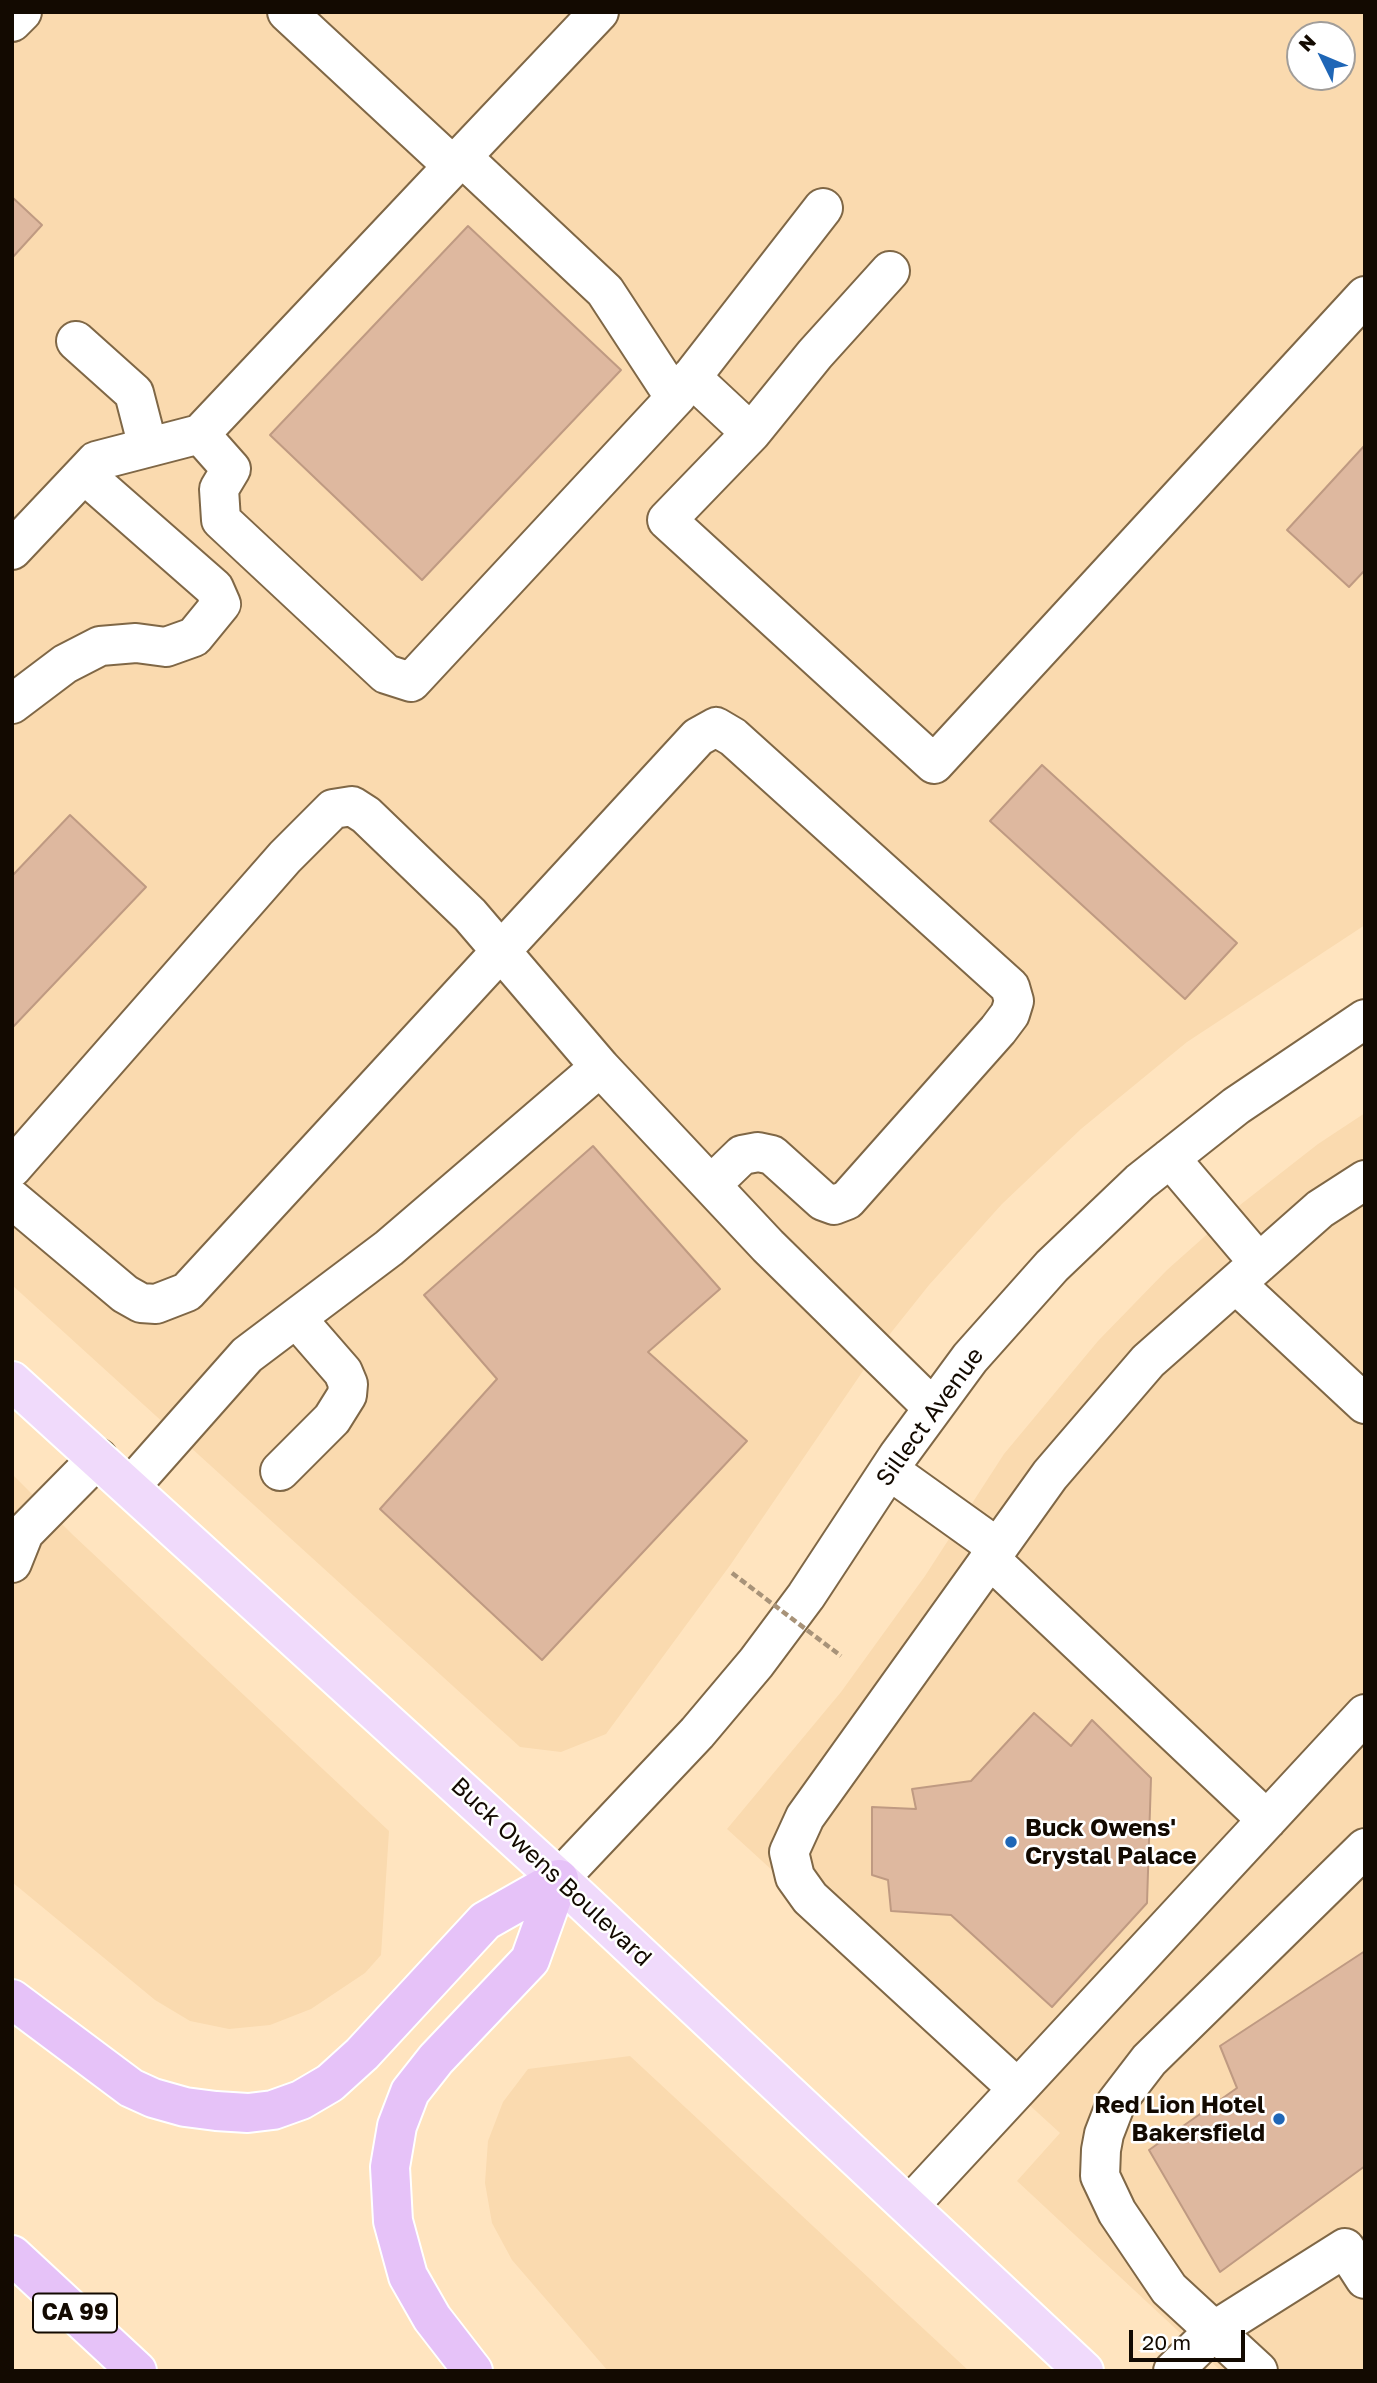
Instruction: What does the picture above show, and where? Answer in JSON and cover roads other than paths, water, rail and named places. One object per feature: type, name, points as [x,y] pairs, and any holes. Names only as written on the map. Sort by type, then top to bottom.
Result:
[{"type":"highway","points":[[12,1998],[131,2088],[153,2098],[185,2107],[216,2111],[248,2113],[273,2110],[301,2100],[330,2083],[362,2054],[485,1921],[559,1879]]},
{"type":"highway","points":[[473,2371],[432,2319],[408,2276],[393,2221],[390,2168],[397,2126],[410,2092],[436,2059],[530,1960],[559,1879]]},
{"type":"highway","name":"CA 99","points":[[12,2255],[137,2371]]},
{"type":"main road","name":"Buck Owens Boulevard","points":[[12,1381],[559,1879],[1084,2371]]},
{"type":"street","points":[[12,22],[22,12]]},
{"type":"street","points":[[287,12],[605,291],[683,387],[751,433]]},
{"type":"street","points":[[12,550],[96,461],[200,434],[599,12]]},
{"type":"street","points":[[200,434],[230,469],[219,489],[222,520],[386,674],[411,682],[683,387],[823,208]]},
{"type":"street","points":[[890,271],[815,354],[751,433],[667,520],[934,764],[1365,296]]},
{"type":"street","points":[[76,341],[134,393],[148,447]]},
{"type":"street","points":[[12,704],[65,664],[100,646],[136,643],[166,647],[194,637],[210,621],[221,604],[214,588],[84,474]]},
{"type":"street","points":[[12,1199],[125,1294],[141,1303],[156,1304],[187,1292],[698,737],[716,727],[733,737],[1010,987],[1014,1000],[1010,1014],[999,1030],[847,1200],[834,1205],[823,1201],[772,1155],[758,1152],[742,1155],[710,1185]]},
{"type":"street","points":[[12,1168],[285,857],[333,809],[352,806],[366,815],[470,915],[600,1067],[710,1185],[768,1246],[933,1408]]},
{"type":"street","name":"Sillect Avenue","points":[[559,1879],[697,1733],[756,1663],[806,1596],[888,1470],[933,1408],[971,1358],[1052,1266],[1140,1182],[1170,1158],[1236,1106],[1365,1019]]},
{"type":"street","points":[[130,1487],[247,1355],[389,1248],[600,1067]]},
{"type":"street","points":[[1170,1158],[1247,1274],[1365,1404]]},
{"type":"street","points":[[1017,2088],[810,1898],[794,1877],[789,1852],[805,1817],[1050,1475],[1148,1361],[1320,1209],[1365,1180]]},
{"type":"street","points":[[280,1471],[332,1419],[347,1395],[348,1384],[343,1373],[296,1318]]},
{"type":"street","points":[[12,1563],[24,1533],[98,1458]]},
{"type":"street","points":[[888,1470],[994,1553],[1267,1821]]},
{"type":"street","points":[[909,2206],[1365,1714]]},
{"type":"street","points":[[1258,2371],[1170,2289],[1118,2211],[1100,2176],[1104,2134],[1116,2103],[1149,2060],[1365,1848]]},
{"type":"street","points":[[1173,2371],[1216,2330],[1345,2248],[1365,2279]]},
{"type":"place","name":"Buck Owens' Crystal Palace","points":[[1011,1842]]},
{"type":"place","name":"Red Lion Hotel Bakersfield","points":[[1279,2119]]}]
